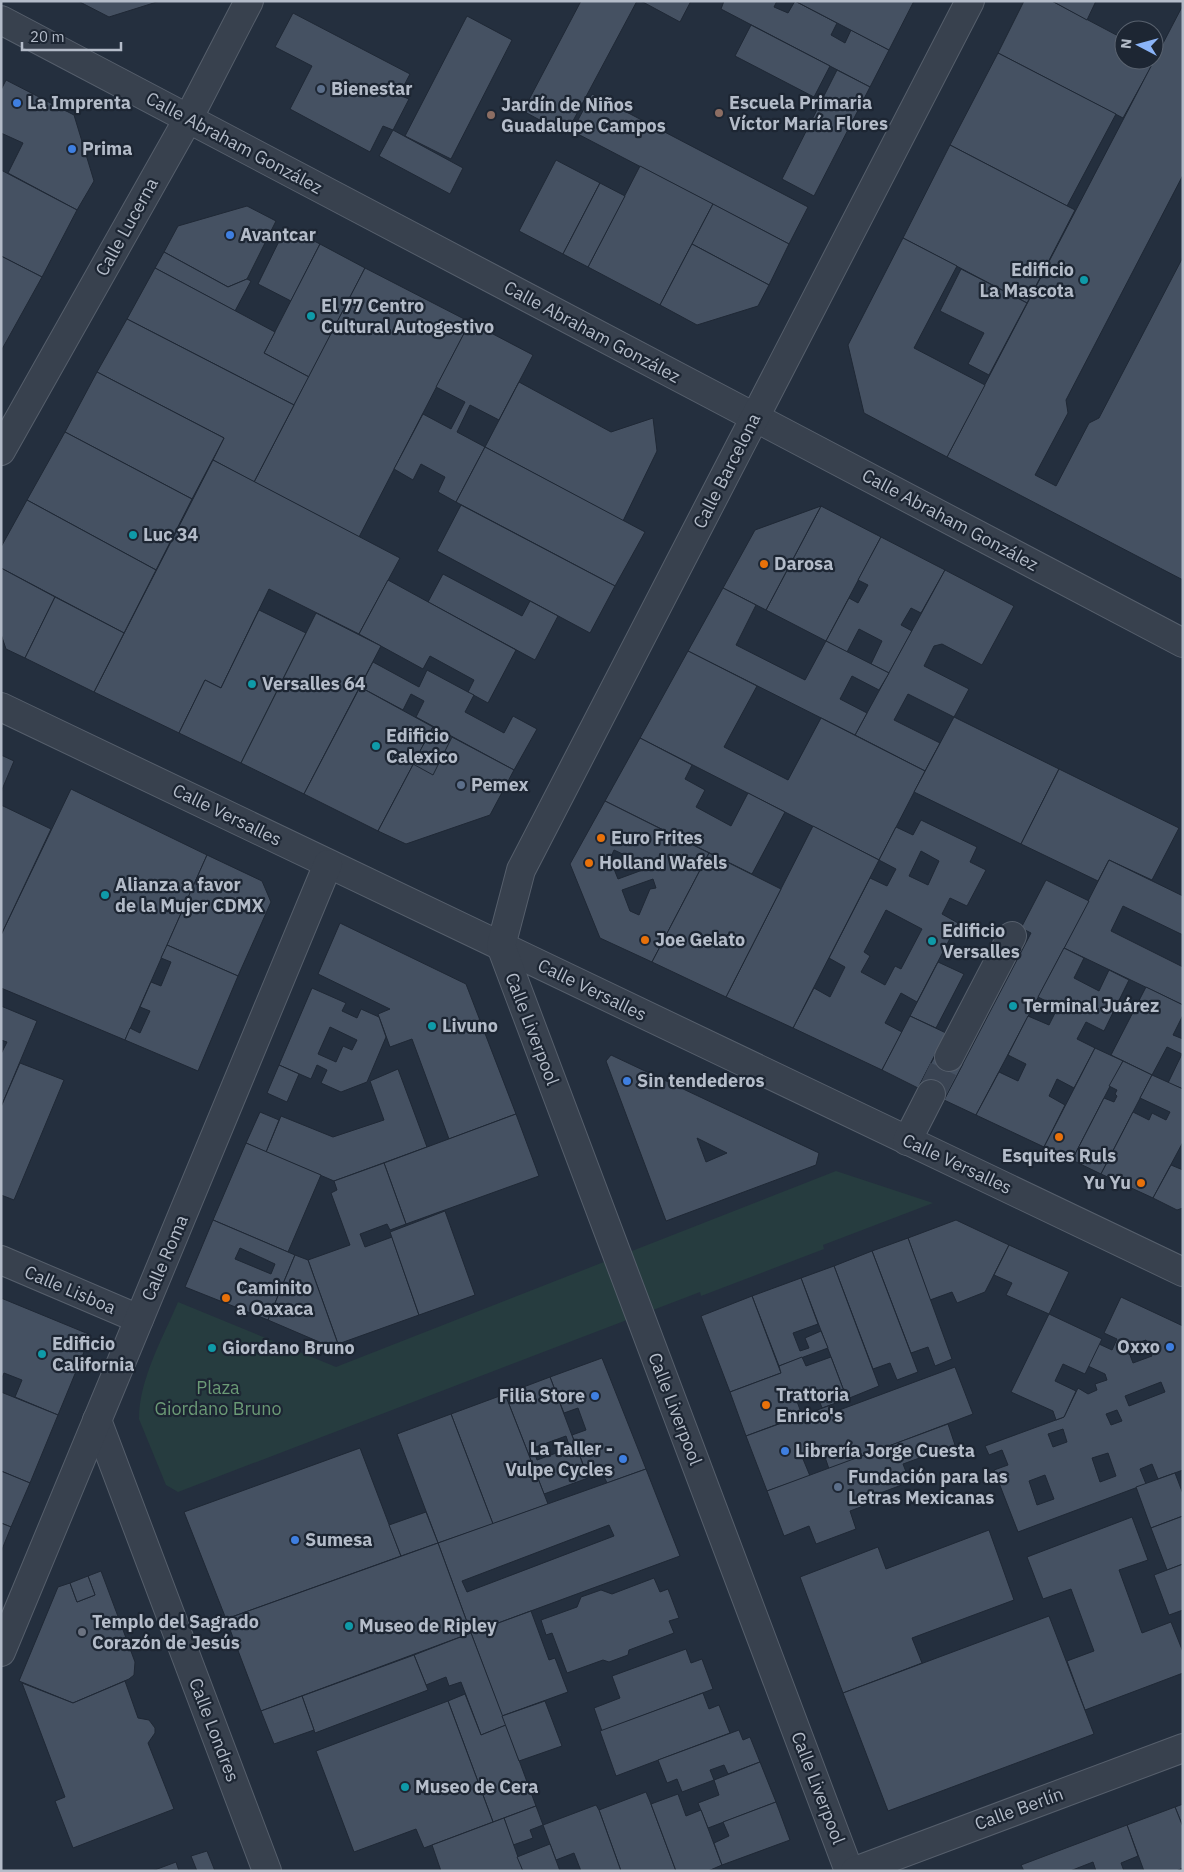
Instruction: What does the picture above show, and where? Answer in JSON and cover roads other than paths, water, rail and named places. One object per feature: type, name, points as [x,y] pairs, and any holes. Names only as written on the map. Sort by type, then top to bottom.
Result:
[{"type":"street","name":"Calle Lucerna","points":[[1,451],[188,119],[249,1]]},
{"type":"street","name":"Calle Barcelona","points":[[501,946],[521,870],[970,1]]},
{"type":"street","name":"Calle Abraham González","points":[[1,20],[1183,643]]},
{"type":"street","name":"Calle Versalles","points":[[1,708],[1183,1272]]},
{"type":"street","name":"Calle Roma","points":[[1,1652],[328,864]]},
{"type":"street","points":[[949,1057],[1012,936]]},
{"type":"street","name":"Calle Liverpool","points":[[501,946],[849,1871]]},
{"type":"street","points":[[907,1141],[931,1094]]},
{"type":"street","name":"Calle Lisboa","points":[[1,1260],[139,1320]]},
{"type":"street","name":"Calle Londres","points":[[97,1420],[267,1871]]},
{"type":"street","name":"Calle Berlín","points":[[855,1871],[1183,1748]]},
{"type":"tunnel","points":[[931,1094],[949,1057]]},
{"type":"place","name":"Bienestar","points":[[321,89]]},
{"type":"place","name":"La Imprenta","points":[[17,103]]},
{"type":"place","name":"Escuela Primaria Víctor María Flores","points":[[719,113]]},
{"type":"place","name":"Jardín de Niños Guadalupe Campos","points":[[491,115]]},
{"type":"place","name":"Prima","points":[[72,149]]},
{"type":"place","name":"Avantcar","points":[[230,235]]},
{"type":"place","name":"Edificio La Mascota","points":[[1084,280]]},
{"type":"place","name":"El 77 Centro Cultural Autogestivo","points":[[311,316]]},
{"type":"place","name":"Luc 34","points":[[133,535]]},
{"type":"place","name":"Darosa","points":[[764,564]]},
{"type":"place","name":"Versalles 64","points":[[252,684]]},
{"type":"place","name":"Edificio Calexico","points":[[376,746]]},
{"type":"place","name":"Pemex","points":[[461,785]]},
{"type":"place","name":"Euro Frites","points":[[601,838]]},
{"type":"place","name":"Holland Wafels","points":[[589,863]]},
{"type":"place","name":"Alianza a favor de la Mujer CDMX","points":[[105,895]]},
{"type":"place","name":"Joe Gelato","points":[[645,940]]},
{"type":"place","name":"Edificio Versalles","points":[[932,941]]},
{"type":"place","name":"Terminal Juárez","points":[[1013,1006]]},
{"type":"place","name":"Livuno","points":[[432,1026]]},
{"type":"place","name":"Sin tendederos","points":[[627,1081]]},
{"type":"place","name":"Esquites Ruls","points":[[1059,1137]]},
{"type":"place","name":"Yu Yu","points":[[1141,1183]]},
{"type":"place","name":"Caminito a Oaxaca","points":[[226,1298]]},
{"type":"place","name":"Oxxo","points":[[1170,1347]]},
{"type":"place","name":"Giordano Bruno","points":[[212,1348]]},
{"type":"place","name":"Edificio California","points":[[42,1354]]},
{"type":"place","name":"Filia Store","points":[[595,1396]]},
{"type":"place","name":"Trattoria Enrico's","points":[[766,1405]]},
{"type":"place","name":"Librería Jorge Cuesta","points":[[785,1451]]},
{"type":"place","name":"La Taller - Vulpe Cycles","points":[[623,1459]]},
{"type":"place","name":"Fundación para las Letras Mexicanas","points":[[838,1487]]},
{"type":"place","name":"Sumesa","points":[[295,1540]]},
{"type":"place","name":"Museo de Ripley","points":[[349,1626]]},
{"type":"place","name":"Templo del Sagrado Corazón de Jesús","points":[[82,1632]]},
{"type":"place","name":"Museo de Cera","points":[[405,1787]]},
{"type":"park label","name":"Plaza Giordano Bruno","points":[[218,1398]]}]
